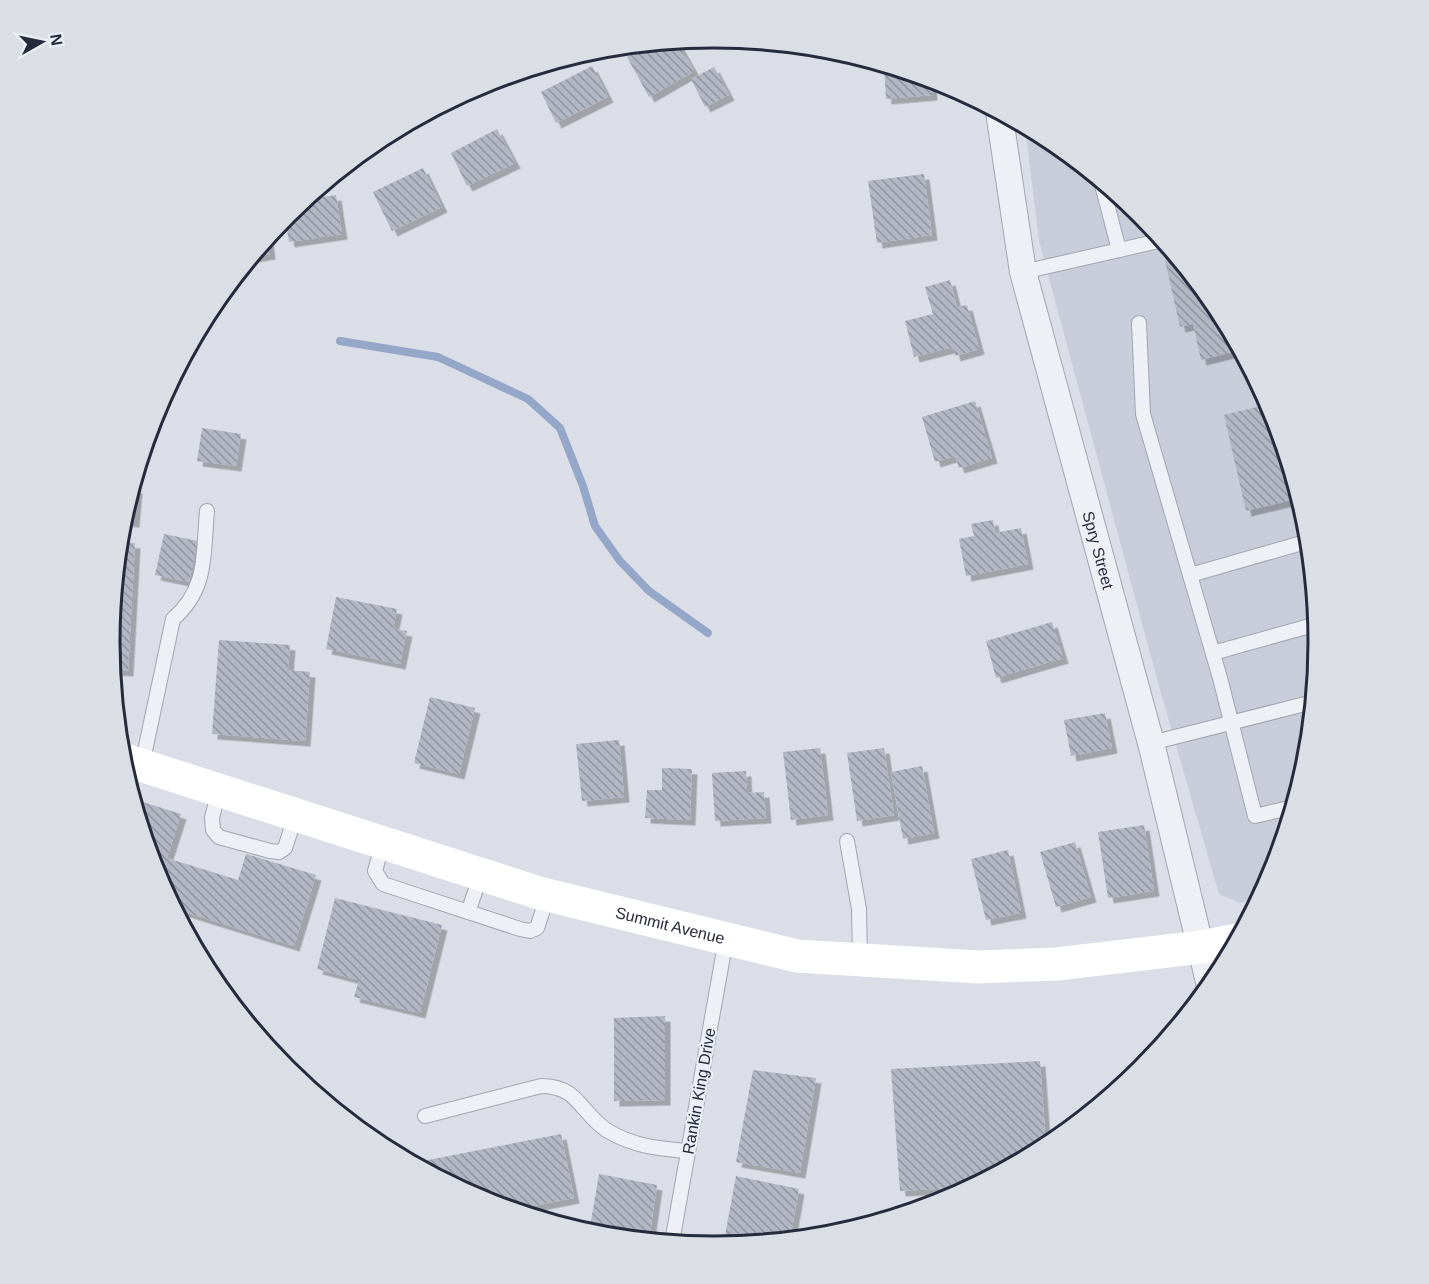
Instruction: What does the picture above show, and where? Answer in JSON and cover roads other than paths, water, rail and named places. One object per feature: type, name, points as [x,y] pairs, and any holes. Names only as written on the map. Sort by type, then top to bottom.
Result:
[{"type":"main road","name":"Summit Avenue","points":[[133,762],[548,895],[797,957],[978,967],[1057,964],[1227,942]]},
{"type":"street","name":"Spry Street","points":[[1000,122],[1023,273],[1151,743],[1207,973]]},
{"type":"lane","points":[[1104,194],[1119,250]]},
{"type":"lane","points":[[1023,273],[1154,242]]},
{"type":"lane","points":[[1139,322],[1143,414],[1213,653],[1255,816],[1284,809]]},
{"type":"lane","points":[[133,760],[173,619],[185,609],[197,590],[202,573],[207,511]]},
{"type":"lane","points":[[1190,575],[1300,544]]},
{"type":"lane","points":[[1213,653],[1308,627]]},
{"type":"lane","points":[[1151,743],[1305,704]]},
{"type":"lane","points":[[219,789],[212,818],[213,830],[219,837],[279,852],[285,848],[296,814]]},
{"type":"lane","points":[[847,841],[858,909],[860,960]]},
{"type":"lane","points":[[383,842],[375,871],[383,884],[520,929],[530,931],[537,928],[548,895]]},
{"type":"lane","points":[[468,912],[482,874]]},
{"type":"lane","name":"Rankin King Drive","points":[[673,1235],[726,939]]},
{"type":"lane","points":[[425,1116],[542,1086],[553,1086],[564,1089],[574,1097],[606,1130],[630,1142],[656,1149],[688,1151]]},
{"type":"waterway","points":[[340,341],[438,357],[528,399],[560,428],[583,486],[595,526],[620,561],[649,591],[708,633]]}]
